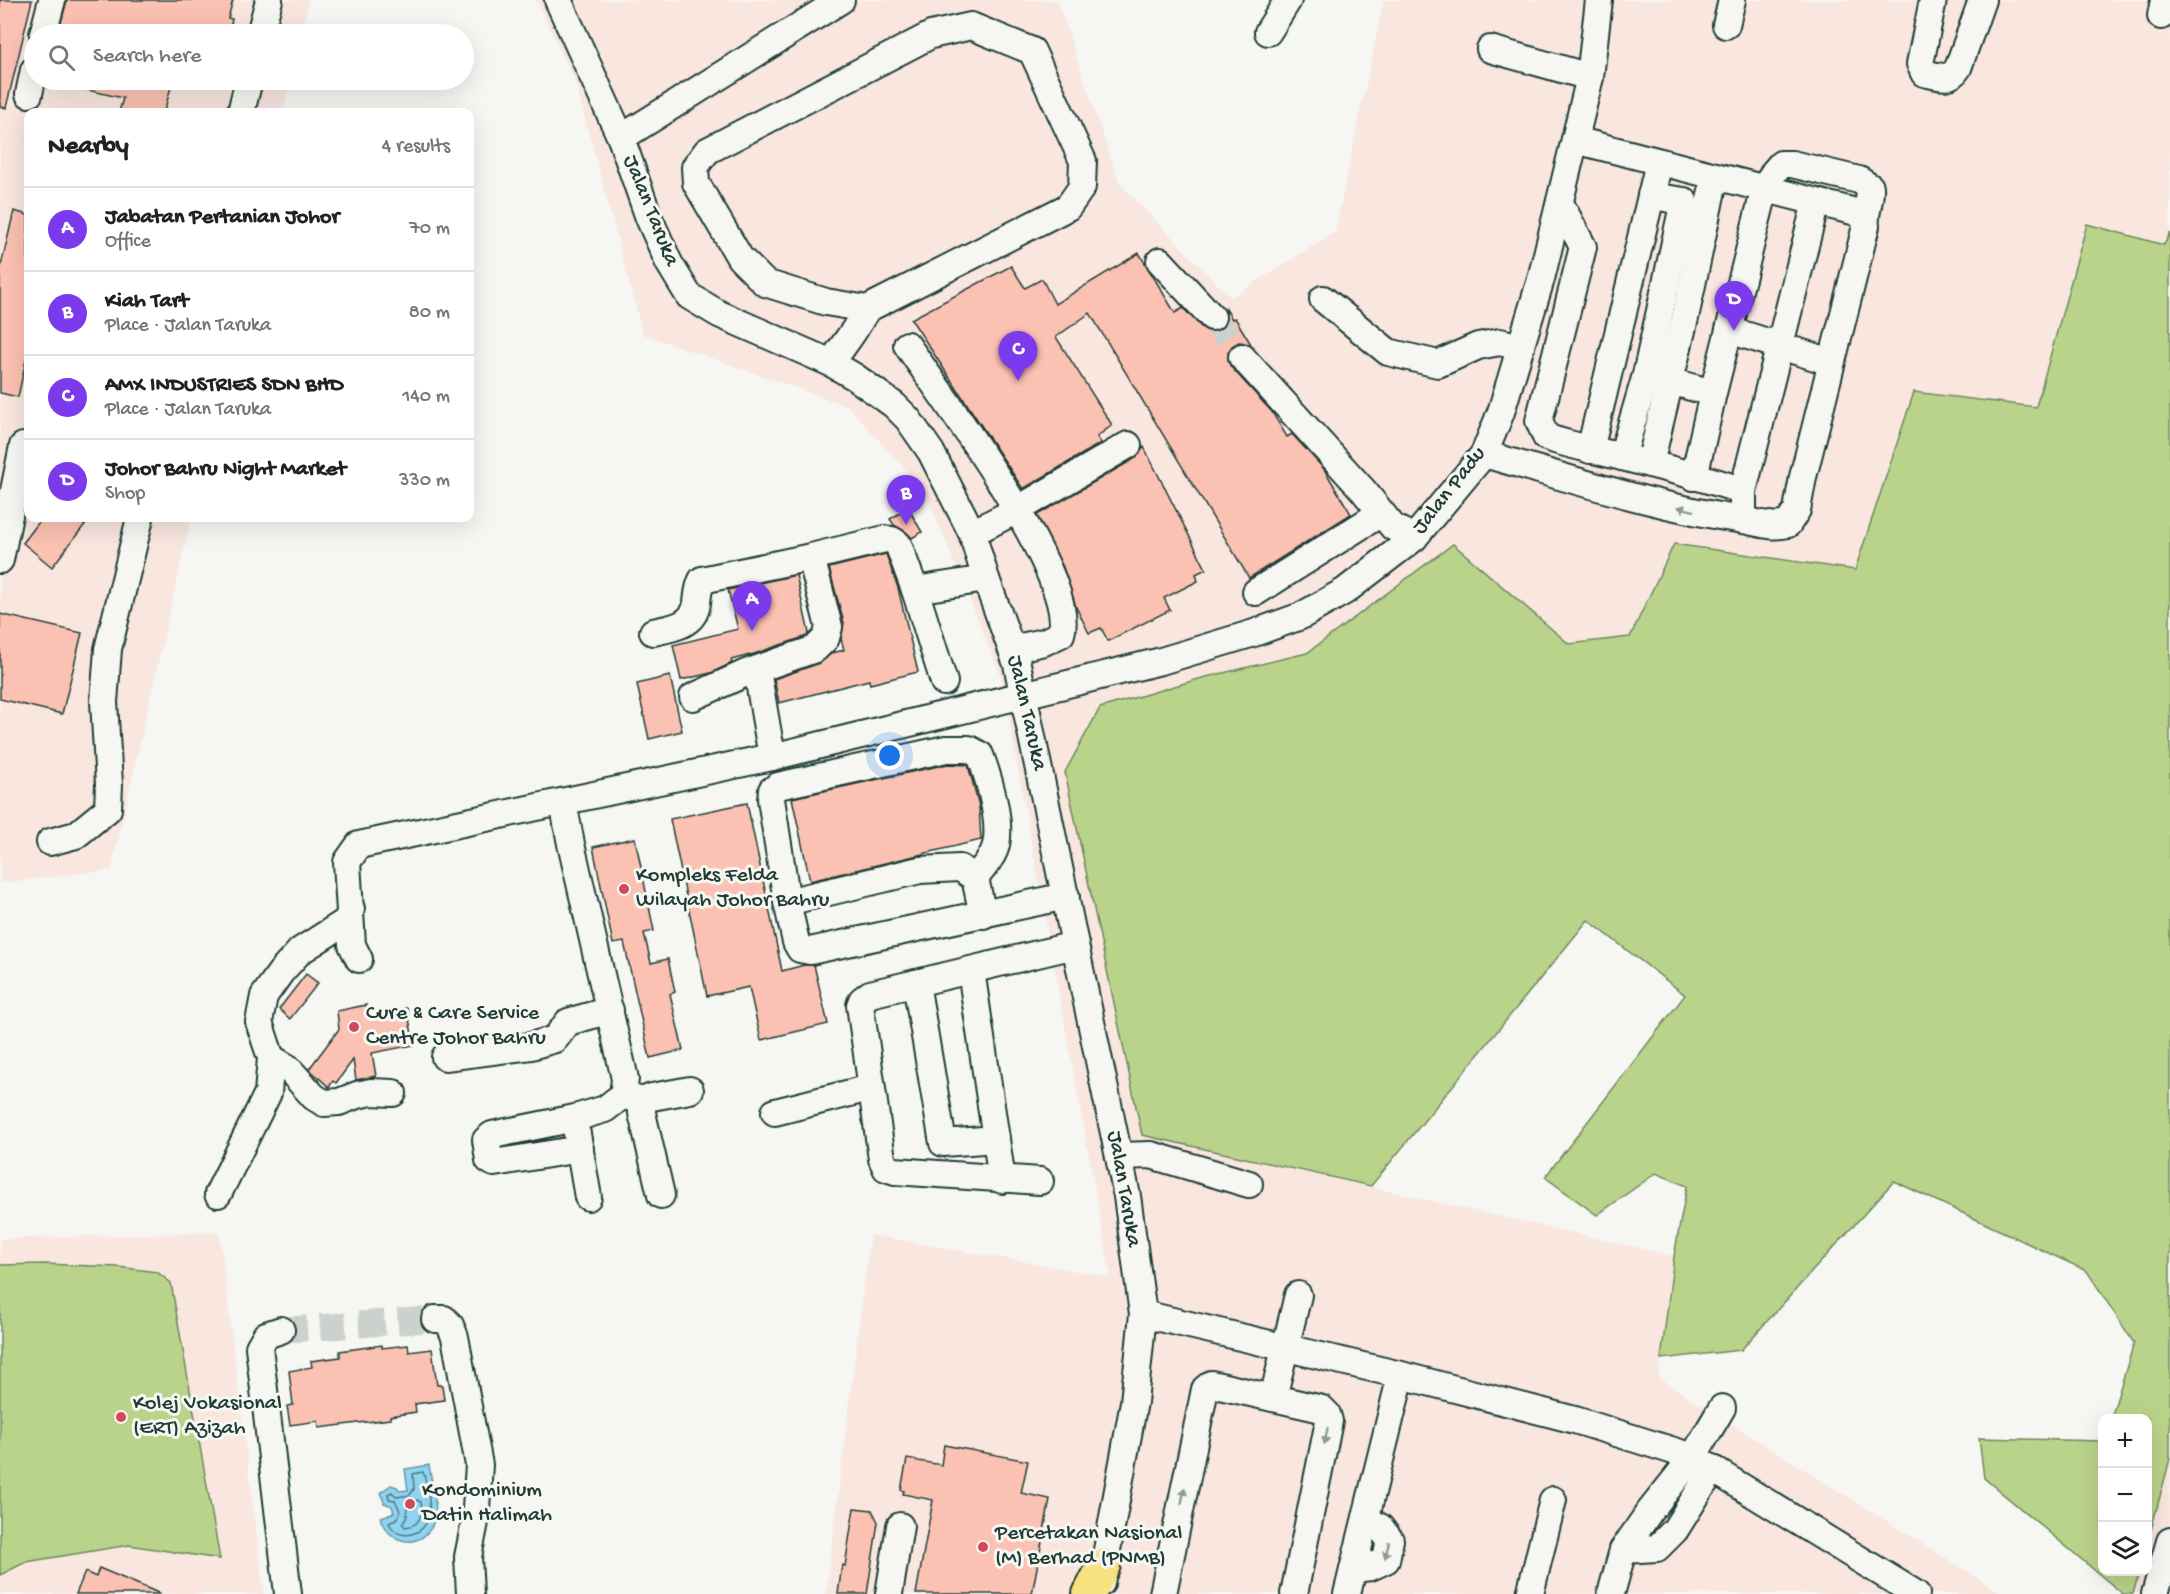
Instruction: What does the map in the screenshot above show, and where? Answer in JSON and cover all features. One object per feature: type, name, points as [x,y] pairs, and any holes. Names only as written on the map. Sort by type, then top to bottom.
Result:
[{"type":"main road","points":[[1089,1594],[1102,1580]]},
{"type":"street","points":[[46,24],[52,0]]},
{"type":"street","points":[[263,24],[269,0]]},
{"type":"street","name":"Jalan Taruka","points":[[558,0],[621,138],[649,218],[669,263],[689,296],[718,314],[831,363],[894,405],[908,419],[926,445],[972,533],[1025,694],[1074,945],[1127,1196],[1143,1314],[1134,1402],[1102,1580]]},
{"type":"street","points":[[621,138],[841,0]]},
{"type":"street","points":[[1268,32],[1288,0]]},
{"type":"street","points":[[1726,25],[1732,0]]},
{"type":"street","points":[[1933,0],[1920,64],[1924,73],[1947,78],[1953,75],[1958,68],[1982,0]]},
{"type":"street","name":"Jalan Padu","points":[[359,959],[352,945],[347,862],[359,845],[772,757],[1161,661],[1254,633],[1301,616],[1345,591],[1414,538],[1484,454],[1501,412],[1541,279],[1590,77],[1595,1]]},
{"type":"street","points":[[831,363],[867,309],[1068,207],[1082,186],[1083,161],[1032,51],[971,26],[931,35],[707,151],[695,167],[696,183],[740,258],[765,283],[826,302],[867,309]]},
{"type":"street","points":[[1490,49],[1590,77]]},
{"type":"street","points":[[242,108],[246,90]]},
{"type":"street","points":[[1575,140],[1856,212],[1865,218]]},
{"type":"street","points":[[1590,450],[1659,162]]},
{"type":"street","points":[[1484,454],[1724,518],[1774,527],[1788,524],[1797,510],[1831,362],[1866,226],[1865,218],[1871,200],[1874,177],[1859,180],[1792,164],[1781,164],[1774,172],[1765,188],[1694,477]]},
{"type":"street","points":[[1622,457],[1646,375],[1690,169]]},
{"type":"street","points":[[1650,464],[1715,176]]},
{"type":"street","points":[[1651,196],[1709,206]]},
{"type":"street","points":[[1743,520],[1743,491],[1816,202]]},
{"type":"street","points":[[1560,203],[1583,247],[1539,421],[1546,437],[1568,445],[1650,464],[1743,491]]},
{"type":"street","points":[[1160,261],[1212,317]]},
{"type":"street","points":[[1323,299],[1388,352],[1438,364],[1478,346],[1500,342],[1521,347]]},
{"type":"street","points":[[1729,330],[1831,362]]},
{"type":"street","points":[[907,345],[1001,481],[1030,534],[1064,613],[1061,634],[1044,642],[1011,649]]},
{"type":"street","points":[[1242,357],[1363,490],[1393,527],[1414,538]]},
{"type":"street","points":[[1669,381],[1713,393]]},
{"type":"street","points":[[908,419],[940,393]]},
{"type":"street","points":[[926,445],[961,424]]},
{"type":"street","points":[[0,560],[17,445]]},
{"type":"street","points":[[972,533],[1017,510],[1128,445]]},
{"type":"street","points":[[1256,592],[1381,513]]},
{"type":"street","points":[[50,842],[76,835],[108,809],[109,784],[104,702],[108,649],[139,522]]},
{"type":"street","points":[[653,632],[682,625],[692,617],[696,607],[698,587],[702,580],[885,539],[892,540],[897,544],[915,590],[944,682]]},
{"type":"street","points":[[693,697],[814,649],[826,638],[829,627],[811,557]]},
{"type":"street","points":[[915,590],[986,579]]},
{"type":"street","points":[[757,670],[772,757]]},
{"type":"street","points":[[975,878],[994,851],[998,828],[986,770],[980,755],[969,749],[946,749],[778,786],[772,790],[771,799],[787,902],[796,942],[800,949],[810,951],[1065,896]]},
{"type":"street","points":[[563,802],[626,1079],[632,1098],[642,1113],[661,1195]]},
{"type":"street","points":[[787,902],[920,870],[960,868],[975,878],[983,915]]},
{"type":"street","points":[[218,1194],[268,1093],[271,1058],[259,1022],[264,996],[300,951],[346,921],[351,909]]},
{"type":"street","points":[[1040,1181],[895,1171],[886,1168],[882,1159],[870,1088],[860,1010],[862,1000],[870,994],[1074,945]]},
{"type":"street","points":[[971,970],[1002,1180]]},
{"type":"street","points":[[916,983],[943,1143],[996,1139]]},
{"type":"street","points":[[445,1057],[531,1046],[555,1040],[568,1022],[610,1010]]},
{"type":"street","points":[[271,1058],[288,1068],[314,1097],[324,1103],[339,1102],[371,1092],[393,1094]]},
{"type":"street","points":[[775,1112],[870,1088]]},
{"type":"street","points":[[580,1149],[497,1163],[489,1160],[486,1140],[492,1135],[575,1118],[632,1098],[690,1090]]},
{"type":"street","points":[[575,1118],[588,1197]]},
{"type":"street","points":[[1119,1156],[1151,1155],[1249,1184]]},
{"type":"street","points":[[1273,1398],[1298,1295]]},
{"type":"street","points":[[1143,1314],[1401,1375],[1575,1420],[1703,1463],[1916,1594]]},
{"type":"street","points":[[435,1319],[444,1319],[450,1325],[455,1337],[479,1465],[475,1522],[468,1557],[470,1594]]},
{"type":"street","points":[[281,1330],[266,1335],[259,1347],[288,1594]]},
{"type":"street","points":[[1347,1594],[1401,1375]]},
{"type":"street","points":[[1163,1594],[1205,1389],[1211,1384],[1322,1409],[1327,1414],[1329,1421],[1294,1594]]},
{"type":"street","points":[[1611,1594],[1623,1550],[1650,1511],[1703,1463],[1722,1408]]},
{"type":"street","points":[[1530,1594],[1553,1500]]},
{"type":"street","points":[[889,1594],[900,1526]]},
{"type":"street","points":[[2155,1594],[2170,1541]]},
{"type":"shaded area","points":[[0,0],[309,0],[303,24],[24,24],[24,90],[288,90],[284,108],[24,108],[24,522],[190,522],[111,870],[0,883]]},
{"type":"shaded area","points":[[536,0],[1057,0],[1119,183],[1231,298],[1335,232],[1384,0],[2170,0],[2170,233],[2164,245],[2087,224],[2036,407],[1914,392],[1855,570],[1674,544],[1630,638],[1569,644],[1453,544],[1307,653],[1202,678],[1100,708],[1142,1135],[1674,1256],[1658,1378],[2003,1594],[826,1594],[870,1235],[1111,1277],[1001,676],[925,491],[848,406],[643,334],[574,78]]},
{"type":"shaded area","name":"Kolej Vokasional (ERT) Azizah","points":[[219,1232],[264,1594],[0,1594],[0,1239]]},
{"type":"shaded area","points":[[2170,1459],[2170,1594],[2133,1594],[2138,1576],[2152,1576],[2152,1526]]},
{"type":"green space","points":[[2087,224],[2164,245],[2170,233],[2170,1459],[2152,1526],[2152,1414],[2112,1414],[2134,1343],[2087,1271],[1894,1181],[1741,1350],[1661,1359],[1674,1256],[1687,1186],[1656,1173],[1597,1215],[1545,1177],[1685,995],[1588,920],[1371,1186],[1142,1135],[1065,772],[1100,708],[1202,678],[1307,653],[1453,544],[1569,644],[1630,637],[1674,544],[1855,570],[1914,392],[2036,407]]},
{"type":"green space","name":"Kolej Vokasional (ERT) Azizah","points":[[0,1265],[118,1267],[157,1272],[171,1283],[220,1559],[129,1545],[26,1562],[0,1575]]},
{"type":"green space","points":[[1979,1438],[2098,1441],[2098,1573],[1984,1478]]},
{"type":"green space","points":[[2101,1576],[2138,1576],[2133,1594],[2123,1594]]},
{"type":"water","name":"Kondominium Datin Halimah","points":[[429,1465],[435,1500],[434,1521],[423,1537],[407,1541],[399,1539],[391,1535],[381,1517],[394,1513],[392,1506],[384,1503],[381,1492],[391,1485],[400,1491],[408,1490],[405,1469]]},
{"type":"building","points":[[0,0],[32,0],[26,24],[24,24],[24,33],[6,108],[0,107]]},
{"type":"building","points":[[67,0],[233,0],[228,18],[232,19],[231,24],[61,24]]},
{"type":"building","points":[[88,90],[170,90],[165,108],[120,108],[123,98]]},
{"type":"building","points":[[14,211],[24,214],[24,369],[18,397],[0,393],[0,270]]},
{"type":"building","points":[[1139,253],[1175,313],[1183,308],[1208,331],[1223,328],[1226,321],[1226,309],[1232,319],[1235,318],[1252,346],[1239,342],[1232,346],[1228,353],[1231,367],[1272,412],[1287,437],[1292,434],[1324,469],[1351,514],[1249,578],[1090,313],[1056,337],[1112,425],[1097,437],[1101,443],[1023,489],[911,319],[1011,266],[1025,288],[1042,279],[1055,304]]},
{"type":"building","points":[[1144,447],[1206,569],[1196,574],[1198,581],[1164,598],[1170,610],[1108,641],[1101,628],[1089,633],[1076,607],[1063,567],[1037,515],[1136,458]]},
{"type":"building","points":[[908,508],[922,532],[912,538],[894,525],[890,519]]},
{"type":"building","points":[[39,522],[87,522],[52,567],[23,543]]},
{"type":"building","points":[[886,554],[898,588],[918,672],[870,684],[869,680],[779,703],[774,679],[820,663],[832,653],[844,650],[841,639],[844,623],[829,568]]},
{"type":"building","points":[[796,575],[809,633],[807,636],[731,660],[732,663],[711,673],[681,680],[673,645],[738,629],[728,590]]},
{"type":"building","points":[[0,614],[82,633],[62,714],[0,699]]},
{"type":"building","points":[[670,676],[682,731],[649,739],[637,684]]},
{"type":"building","points":[[948,764],[968,765],[979,806],[981,840],[810,881],[792,798]]},
{"type":"building","points":[[747,803],[782,971],[804,965],[814,965],[828,1024],[761,1040],[749,987],[707,996],[670,819]]},
{"type":"building","points":[[635,838],[654,931],[644,933],[651,963],[668,959],[675,992],[670,994],[683,1050],[650,1058],[624,942],[613,944],[593,847]]},
{"type":"building","name":"Cure & Care Service Centre Johor Bahru","points":[[306,974],[318,983],[290,1019],[279,1009]]},
{"type":"building","points":[[366,1005],[368,1016],[407,1008],[414,1045],[372,1053],[376,1076],[356,1080],[353,1060],[336,1083],[333,1081],[329,1087],[309,1069],[339,1029],[337,1011]]},
{"type":"building","points":[[382,1345],[382,1348],[408,1345],[409,1352],[432,1349],[437,1385],[442,1385],[444,1400],[415,1404],[416,1412],[390,1416],[390,1419],[319,1428],[318,1421],[290,1425],[287,1406],[293,1405],[289,1371],[312,1367],[311,1361],[340,1357],[340,1351]]},
{"type":"building","name":"Percetakan Nasional (M) Berhad (PNMB)","points":[[944,1445],[1028,1461],[1021,1493],[1050,1499],[1032,1594],[916,1594],[933,1500],[903,1494],[904,1491],[901,1490],[907,1459],[941,1465]]},
{"type":"building","points":[[854,1508],[872,1510],[878,1522],[867,1594],[838,1594],[842,1565],[845,1566]]},
{"type":"building","points":[[99,1568],[161,1594],[76,1594],[85,1572],[96,1577]]},
{"type":"tunnel","points":[[1212,317],[1242,357]]},
{"type":"tunnel","points":[[281,1330],[435,1319]]},
{"type":"place","name":"Johor Bahru Night Market","points":[[1734,331]]},
{"type":"place","name":"AMX INDUSTRIES SDN BHD","points":[[1018,381]]},
{"type":"place","name":"Kiah Tart","points":[[906,525]]},
{"type":"place","name":"Jabatan Pertanian Johor","points":[[752,631]]},
{"type":"place","name":"Kompleks Felda Wilayah Johor Bahru","points":[[624,889]]},
{"type":"place","name":"Cure & Care Service Centre Johor Bahru","points":[[354,1027]]},
{"type":"place","name":"Kolej Vokasional (ERT) Azizah","points":[[121,1417]]},
{"type":"place","name":"Kondominium Datin Halimah","points":[[410,1504]]},
{"type":"place","name":"Percetakan Nasional (M) Berhad (PNMB)","points":[[983,1547]]}]
